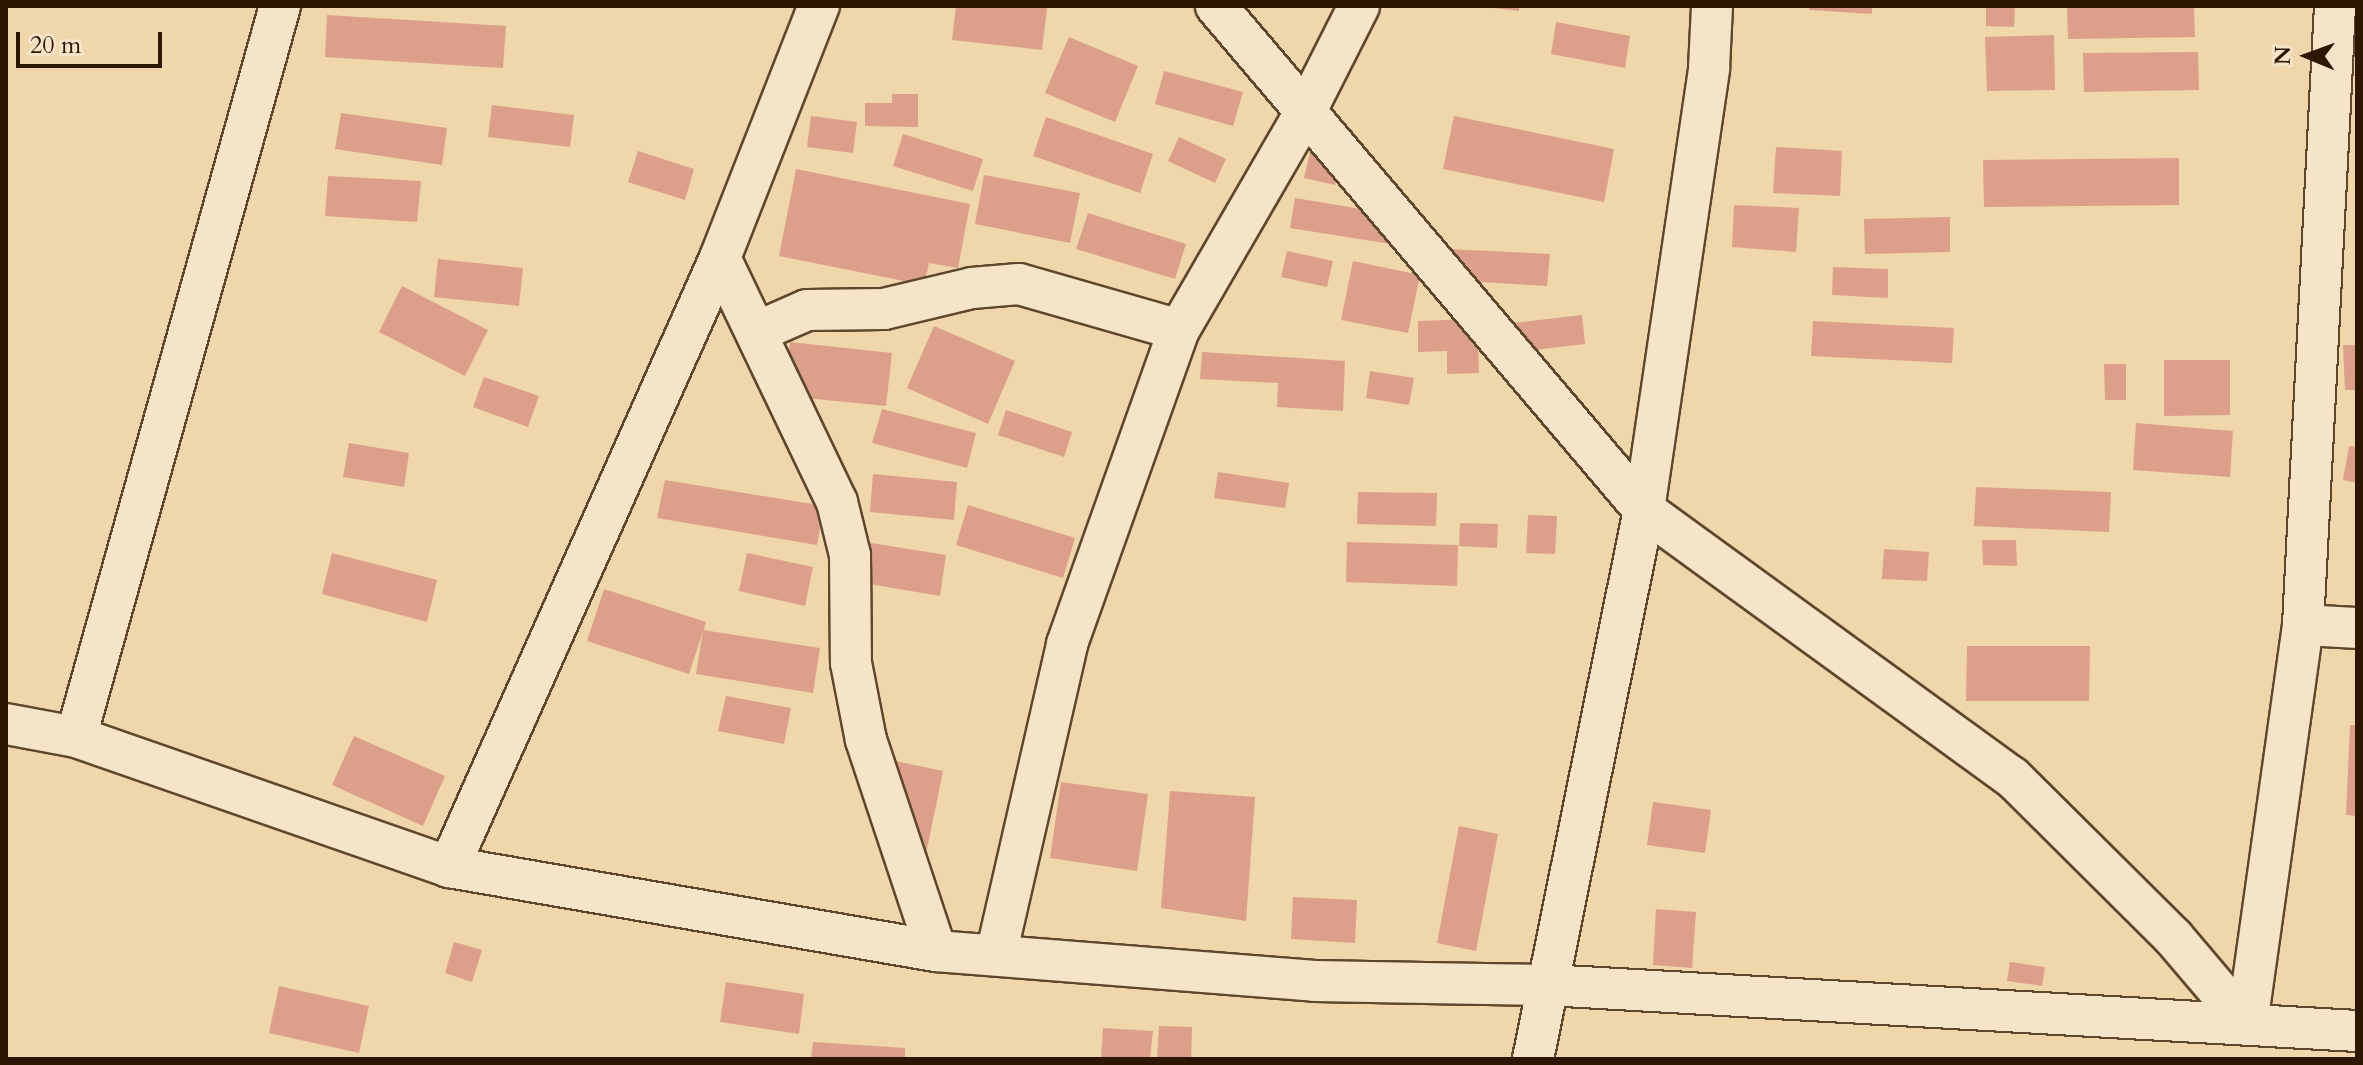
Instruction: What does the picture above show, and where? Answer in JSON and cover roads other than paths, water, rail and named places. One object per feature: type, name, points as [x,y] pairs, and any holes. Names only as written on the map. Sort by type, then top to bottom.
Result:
[{"type":"street","points":[[76,737],[280,6]]},
{"type":"street","points":[[449,867],[720,258],[819,6]]},
{"type":"street","points":[[1216,6],[1307,109],[1644,510],[2012,777],[2271,1036]]},
{"type":"street","points":[[996,955],[1067,644],[1179,330],[1307,109],[1359,6]]},
{"type":"street","points":[[1533,1059],[1644,510],[1709,68],[1712,6]]},
{"type":"street","points":[[2271,1036],[2303,625],[2335,6]]},
{"type":"street","points":[[720,258],[759,331],[837,502],[850,555],[851,663],[866,740],[936,951]]},
{"type":"street","points":[[759,331],[807,310],[884,309],[972,288],[1019,284],[1179,330]]},
{"type":"street","points":[[2303,625],[2357,628]]},
{"type":"street","points":[[6,724],[76,737],[449,867],[936,951],[1315,981],[1547,985],[2271,1036],[2357,1031]]}]
